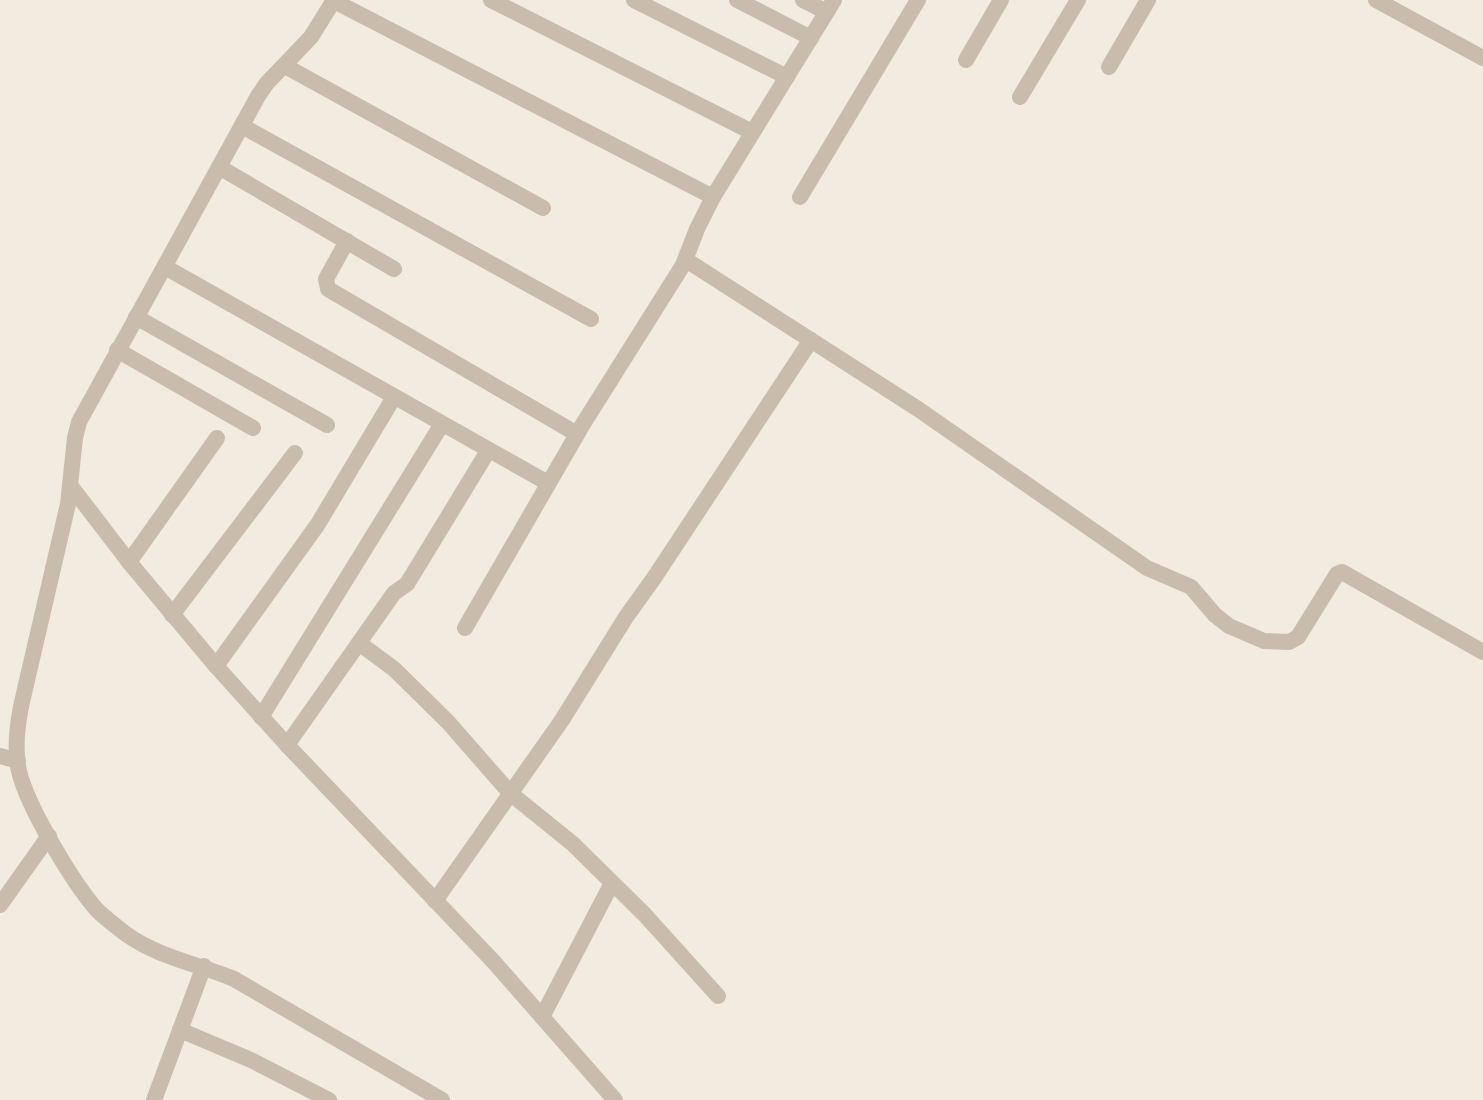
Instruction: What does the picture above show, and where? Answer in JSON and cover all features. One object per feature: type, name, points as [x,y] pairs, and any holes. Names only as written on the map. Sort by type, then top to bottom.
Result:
[{"type":"street","points":[[442,1100],[234,979],[204,966],[178,960],[128,935],[98,910],[49,836],[26,793],[18,761],[17,725],[66,512],[79,422],[262,89],[311,37],[333,0],[713,197]]},
{"type":"street","points":[[491,0],[752,132]]},
{"type":"street","points":[[634,0],[787,77]]},
{"type":"street","points":[[737,0],[811,38]]},
{"type":"street","points":[[465,628],[577,434],[687,260],[696,229],[713,197],[831,6],[803,0]]},
{"type":"street","points":[[800,197],[918,0]]},
{"type":"street","points":[[966,60],[1001,0]]},
{"type":"street","points":[[1020,97],[1078,0]]},
{"type":"street","points":[[1109,67],[1148,0]]},
{"type":"street","points":[[1376,0],[1483,58]]},
{"type":"street","points":[[285,65],[543,208]]},
{"type":"street","points":[[242,126],[591,319]]},
{"type":"street","points":[[219,167],[394,269]]},
{"type":"street","points":[[347,241],[326,279],[328,289],[577,434]]},
{"type":"street","points":[[687,260],[918,409],[1147,568],[1191,587],[1215,615],[1237,630],[1264,641],[1293,641],[1337,574],[1342,572],[1483,652]]},
{"type":"street","points":[[165,267],[548,484]]},
{"type":"street","points":[[136,317],[327,425]]},
{"type":"street","points":[[435,901],[562,720],[626,617],[811,340]]},
{"type":"street","points":[[117,350],[253,429]]},
{"type":"street","points":[[216,666],[318,524],[394,397]]},
{"type":"street","points":[[261,717],[442,424]]},
{"type":"street","points":[[129,562],[217,438]]},
{"type":"street","points":[[287,745],[394,593],[406,585],[488,451]]},
{"type":"street","points":[[173,615],[295,453]]},
{"type":"street","points":[[71,485],[129,562],[261,717],[493,961],[615,1100]]},
{"type":"street","points":[[359,643],[394,669],[448,722],[510,793],[573,844],[718,996]]},
{"type":"street","points":[[0,757],[18,761]]},
{"type":"street","points":[[0,905],[49,836]]},
{"type":"street","points":[[542,1017],[612,883]]},
{"type":"street","points":[[153,1100],[204,966]]},
{"type":"street","points":[[180,1030],[253,1061],[329,1100]]}]
